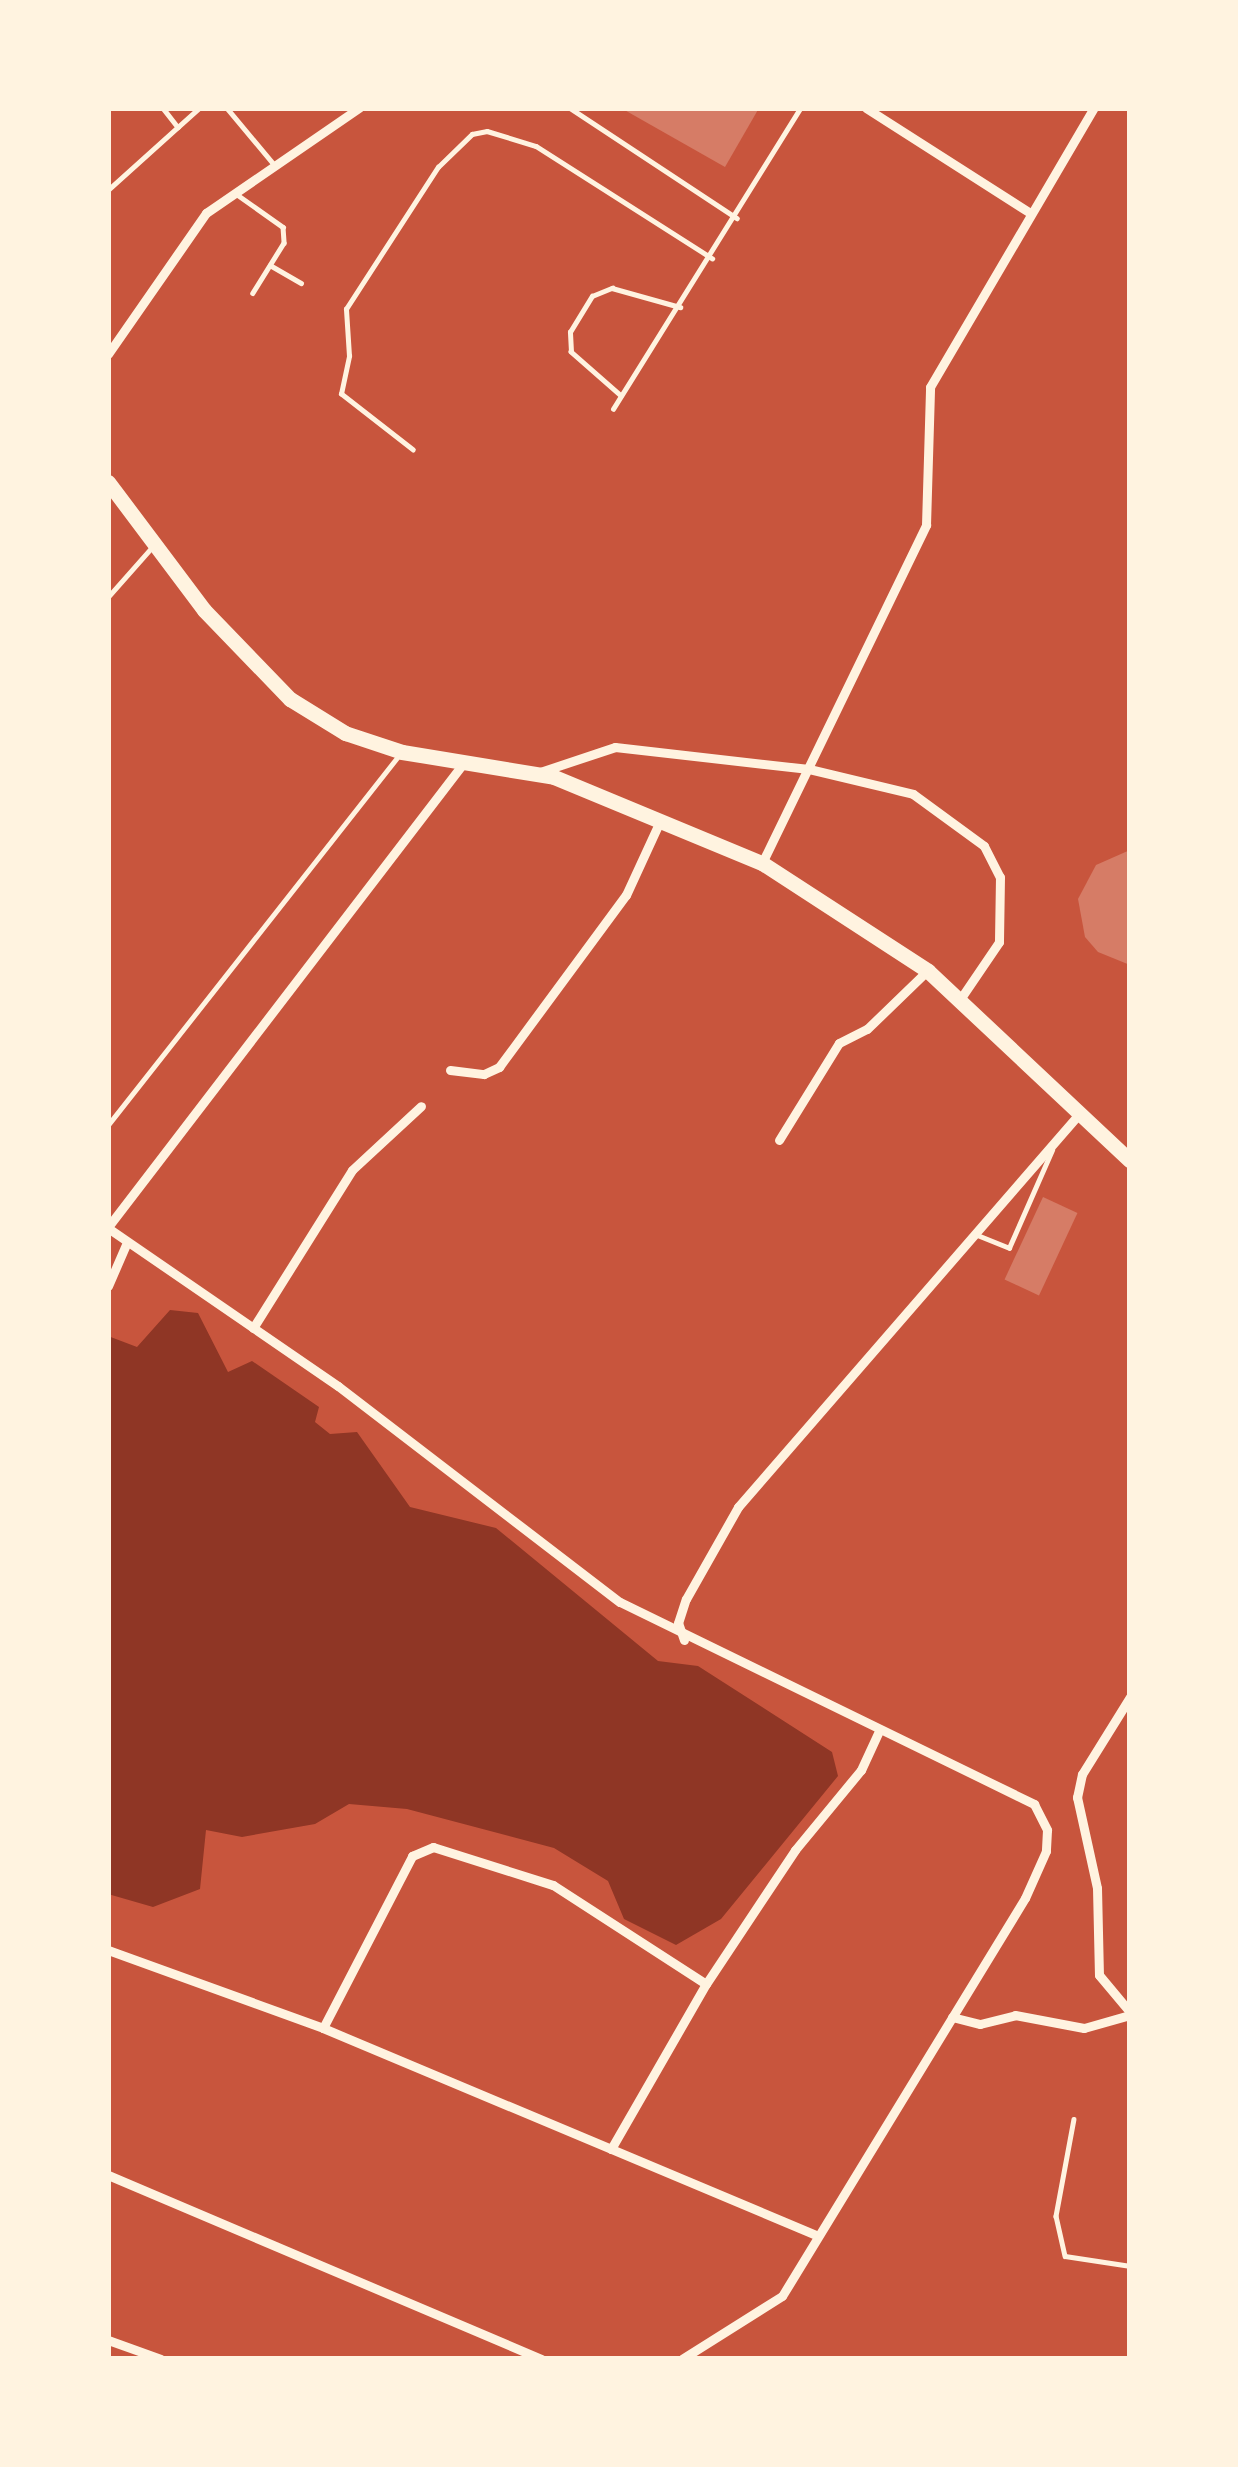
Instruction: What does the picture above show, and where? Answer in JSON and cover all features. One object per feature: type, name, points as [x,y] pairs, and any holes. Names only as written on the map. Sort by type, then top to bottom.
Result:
[{"type":"main road","points":[[108,482],[249,663],[290,699],[345,733],[402,752],[537,773],[662,817],[762,863],[928,971],[1130,1161]]},
{"type":"main road","points":[[1100,1135],[1130,1145]]},
{"type":"street","points":[[108,354],[206,213],[359,108]]},
{"type":"street","points":[[866,108],[1030,213]]},
{"type":"street","points":[[762,863],[926,524],[930,386],[1094,108]]},
{"type":"street","points":[[537,773],[615,747],[809,770],[914,794],[984,846],[1000,878],[1004,915],[999,942],[961,998]]},
{"type":"street","points":[[462,764],[108,1228],[253,1328],[620,1602],[684,1640],[1004,1785],[1034,1804],[1047,1829],[1025,1898],[782,2296],[682,2359]]},
{"type":"street","points":[[450,1070],[484,1075],[499,1067],[626,895],[662,817]]},
{"type":"street","points":[[779,1140],[839,1043],[866,1029],[928,971]]},
{"type":"street","points":[[253,1328],[352,1170],[421,1106]]},
{"type":"street","points":[[684,1640],[678,1623],[686,1599],[738,1507],[1079,1114]]},
{"type":"street","points":[[108,1286],[127,1242]]},
{"type":"street","points":[[952,2018],[980,2024],[1015,2015],[1084,2028],[1130,2014],[1099,1976],[1097,1888],[1077,1797],[1082,1774],[1130,1697]]},
{"type":"street","points":[[610,2149],[706,1984],[794,1850],[861,1770],[879,1731]]},
{"type":"street","points":[[322,2029],[412,1856],[433,1847],[553,1886],[706,1984]]},
{"type":"street","points":[[108,1950],[322,2029],[816,2235]]},
{"type":"street","points":[[108,2175],[542,2359]]},
{"type":"street","points":[[108,2340],[161,2359]]},
{"type":"lane","points":[[163,108],[178,127]]},
{"type":"lane","points":[[108,190],[199,108]]},
{"type":"lane","points":[[226,108],[274,165]]},
{"type":"lane","points":[[570,108],[737,218]]},
{"type":"lane","points":[[613,409],[737,218],[800,108]]},
{"type":"lane","points":[[413,450],[341,394],[350,356],[346,309],[438,167],[472,134],[487,131],[536,146],[712,258]]},
{"type":"lane","points":[[235,193],[283,227],[270,265],[253,293]]},
{"type":"lane","points":[[270,265],[301,283]]},
{"type":"lane","points":[[622,396],[571,352],[570,332],[592,296],[612,288],[680,307]]},
{"type":"lane","points":[[108,597],[157,542]]},
{"type":"lane","points":[[108,1125],[402,752]]},
{"type":"lane","points":[[974,1233],[1009,1248],[1057,1139]]},
{"type":"lane","points":[[1074,2119],[1056,2216],[1065,2256],[1130,2266]]},
{"type":"shaded area","points":[[170,1310],[198,1313],[228,1372],[252,1361],[319,1407],[315,1422],[330,1434],[357,1432],[410,1507],[496,1528],[658,1661],[698,1666],[832,1752],[838,1776],[721,1919],[676,1945],[624,1919],[608,1881],[554,1848],[407,1809],[349,1804],[315,1824],[242,1837],[206,1830],[200,1889],[153,1907],[108,1894],[108,1336],[137,1347]]},
{"type":"building","points":[[621,108],[759,108],[725,167]]},
{"type":"building","points":[[1130,850],[1130,965],[1098,952],[1085,937],[1078,899],[1096,865]]},
{"type":"building","points":[[1043,1197],[1077,1213],[1039,1296],[1005,1279]]}]
